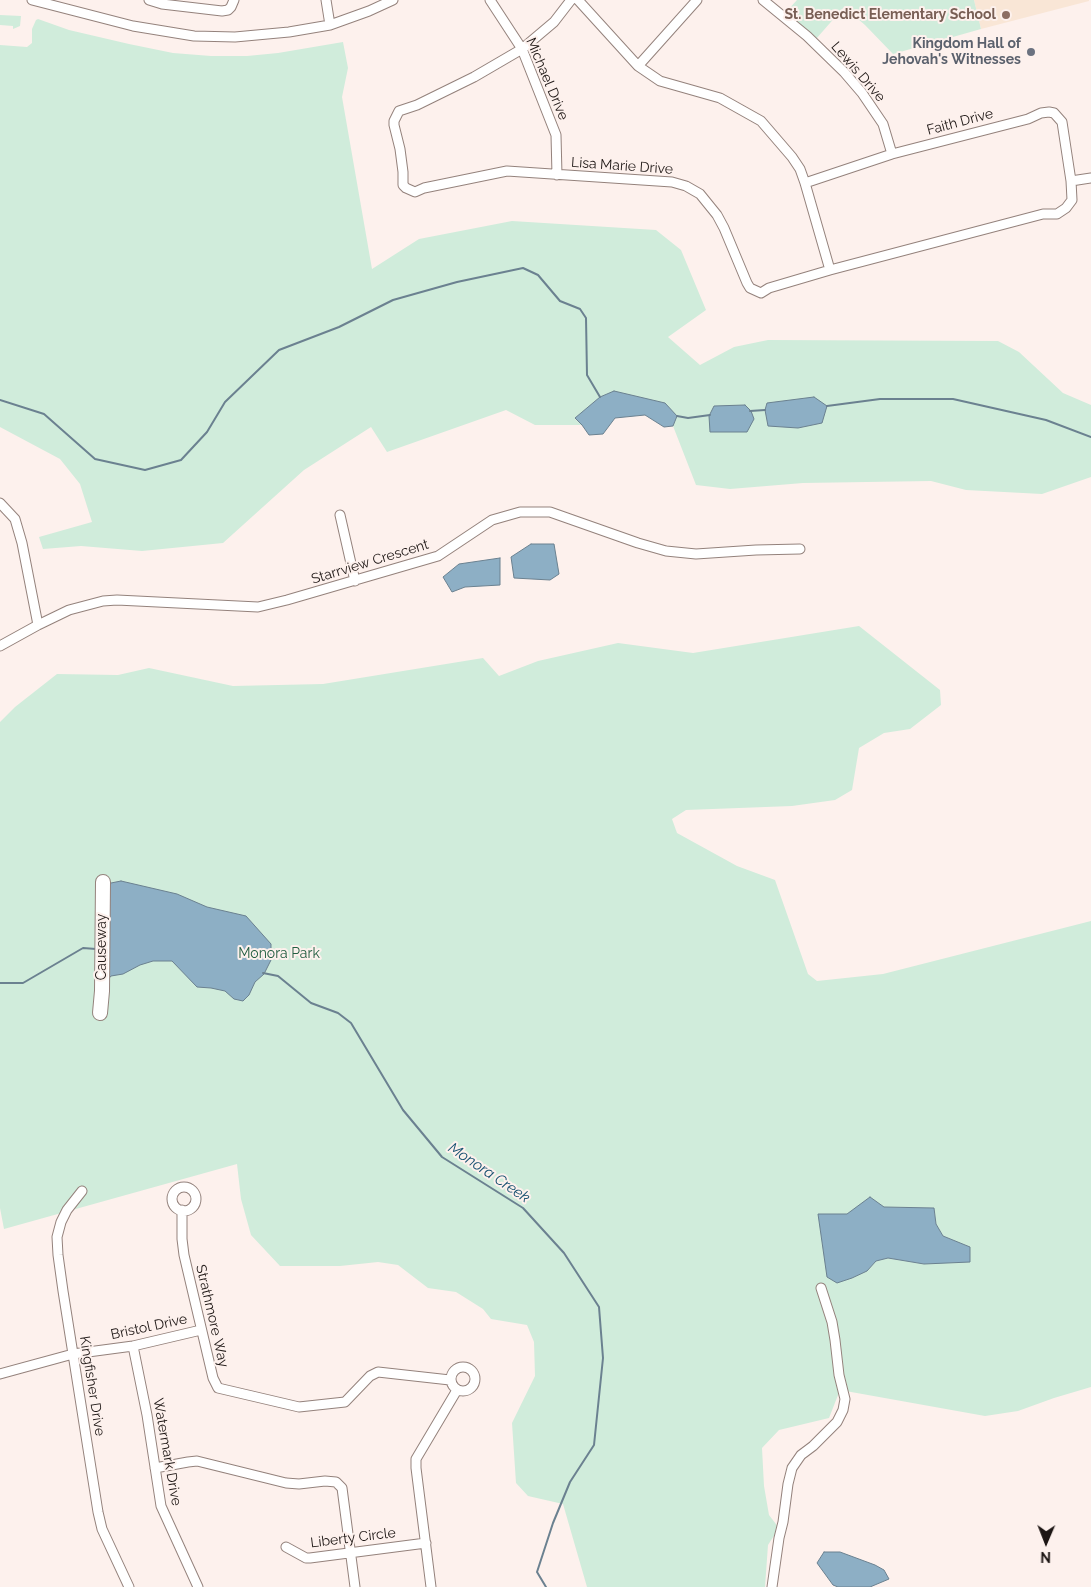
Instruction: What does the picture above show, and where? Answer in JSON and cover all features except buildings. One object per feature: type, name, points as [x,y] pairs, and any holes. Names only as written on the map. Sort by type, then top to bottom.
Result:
[{"type":"highway","name":"Causeway","points":[[100,1013],[103,882]]},
{"type":"street","points":[[32,0],[133,26],[194,36],[235,37],[289,32],[330,25],[394,0]]},
{"type":"street","points":[[149,0],[162,4],[222,11],[228,10],[234,0]]},
{"type":"street","points":[[326,0],[330,25]]},
{"type":"street","name":"Michael Drive","points":[[490,0],[522,49],[556,135],[557,175]]},
{"type":"street","name":"Lisa Marie Drive","points":[[571,0],[554,22],[522,49],[474,78],[417,106],[399,112],[394,125],[400,149],[403,185],[406,188],[415,192],[424,188],[506,171],[672,182],[686,186],[700,194],[707,201],[724,228],[747,283],[750,288],[761,293],[769,288],[830,270],[1043,214],[1057,214],[1066,208],[1072,200],[1071,182]]},
{"type":"street","points":[[578,0],[638,66],[660,81],[720,98],[761,121],[800,169],[830,270]]},
{"type":"street","points":[[638,66],[697,0]]},
{"type":"street","name":"Lewis Drive","points":[[763,0],[807,36],[844,72],[862,93],[883,124],[892,154]]},
{"type":"street","name":"Faith Drive","points":[[806,184],[892,154],[1049,112],[1054,113],[1062,122],[1071,182]]},
{"type":"street","points":[[1071,182],[1091,178]]},
{"type":"street","points":[[0,503],[15,520],[22,543],[38,625]]},
{"type":"street","name":"Starrview Crescent","points":[[0,646],[69,610],[103,601],[117,600],[258,607],[287,600],[438,556],[492,520],[520,512],[550,512],[666,551],[696,554],[800,549]]},
{"type":"street","points":[[340,515],[355,581]]},
{"type":"street","name":"Kingfisher Drive","points":[[82,1191],[67,1210],[61,1222],[57,1238],[63,1291],[98,1512],[102,1529],[130,1587]]},
{"type":"street","name":"Strathmore Way","points":[[182,1210],[184,1255],[214,1382],[218,1388],[299,1407],[345,1402],[370,1376],[378,1372],[450,1380]]},
{"type":"street","points":[[772,1587],[792,1468],[801,1455],[837,1422],[844,1410],[845,1399],[832,1322],[821,1288]]},
{"type":"street","name":"Bristol Drive","points":[[0,1374],[74,1354],[133,1346],[201,1330]]},
{"type":"street","name":"Watermark Drive","points":[[133,1346],[161,1506],[198,1587]]},
{"type":"street","points":[[459,1368],[467,1368],[473,1372],[475,1381],[472,1387],[465,1391],[457,1390],[450,1380],[453,1372],[459,1368]]},
{"type":"street","points":[[431,1587],[416,1459],[457,1390]]},
{"type":"street","points":[[155,1468],[196,1462],[286,1483],[336,1482],[342,1488],[355,1587]]},
{"type":"street","name":"Liberty Circle","points":[[286,1547],[306,1558],[426,1543]]},
{"type":"shaded area","name":"St. Benedict Elementary School","points":[[974,0],[1089,0],[1089,1],[981,29]]},
{"type":"green space","points":[[797,0],[974,0],[981,29],[893,54],[865,25],[844,7],[816,39],[785,13]]},
{"type":"green space","points":[[0,15],[21,16],[20,26],[13,29],[13,26],[0,25]]},
{"type":"green space","points":[[38,19],[69,30],[129,44],[173,53],[211,56],[247,56],[278,53],[343,42],[348,68],[342,97],[372,269],[419,239],[512,221],[656,230],[681,250],[706,310],[668,337],[700,365],[734,347],[768,340],[998,341],[1019,352],[1063,393],[1091,405],[1091,477],[1042,494],[966,490],[931,481],[803,483],[730,489],[696,485],[673,426],[676,416],[665,403],[610,393],[600,397],[575,419],[582,425],[535,425],[506,410],[387,452],[371,427],[304,470],[223,543],[142,551],[81,546],[43,549],[39,537],[92,522],[80,484],[60,459],[0,427],[0,45],[27,47],[32,43],[32,29]]},
{"type":"green space","name":"Monora Park","points":[[859,626],[940,690],[941,705],[910,729],[884,733],[859,748],[852,790],[835,800],[792,806],[686,810],[672,819],[677,833],[737,866],[775,880],[808,974],[817,981],[883,974],[1091,921],[1091,1387],[1018,1411],[985,1416],[840,1390],[829,1418],[779,1430],[762,1448],[764,1486],[769,1515],[779,1528],[768,1545],[765,1587],[587,1587],[563,1504],[528,1496],[516,1483],[512,1423],[535,1376],[534,1342],[527,1325],[491,1319],[483,1309],[456,1292],[428,1288],[398,1265],[378,1262],[340,1266],[280,1266],[251,1235],[241,1199],[237,1164],[4,1229],[0,1208],[0,722],[15,707],[57,674],[118,675],[149,668],[233,686],[323,684],[483,658],[499,676],[538,661],[618,643],[693,653]],"holes":[[[884,1207],[934,1208],[936,1224],[943,1236],[969,1247],[924,1264],[888,1258],[876,1261],[867,1271],[818,1214],[847,1214]]]},
{"type":"water","points":[[614,391],[665,403],[677,416],[673,426],[664,427],[645,415],[615,418],[603,434],[589,435],[575,418],[600,397]]},
{"type":"water","points":[[814,397],[827,406],[822,423],[798,428],[768,426],[765,410],[767,403]]},
{"type":"water","points":[[745,405],[751,411],[754,419],[747,432],[710,432],[709,416],[714,406]]},
{"type":"water","points":[[531,544],[554,544],[559,574],[550,580],[514,578],[511,557]]},
{"type":"water","points":[[500,558],[500,585],[465,587],[452,592],[443,577],[459,564]]},
{"type":"water","points":[[121,881],[177,894],[207,907],[246,916],[271,944],[271,960],[264,974],[255,982],[249,995],[243,1001],[234,999],[225,991],[197,987],[172,961],[153,961],[140,965],[123,974],[111,976],[106,982],[106,884]]},
{"type":"water","points":[[870,1197],[884,1207],[934,1208],[936,1224],[943,1236],[970,1247],[970,1262],[924,1264],[888,1258],[876,1261],[867,1271],[837,1283],[827,1277],[818,1214],[847,1214]]},
{"type":"water","points":[[824,1552],[840,1552],[875,1565],[884,1570],[889,1579],[870,1587],[838,1587],[833,1585],[817,1563]]},
{"type":"waterway","points":[[0,400],[44,414],[95,459],[145,470],[181,460],[207,432],[225,402],[279,350],[339,327],[393,300],[457,282],[523,268],[538,275],[560,301],[580,309],[586,318],[587,375],[600,397]]},
{"type":"waterway","points":[[827,406],[880,399],[953,399],[1046,420],[1091,437]]},
{"type":"waterway","points":[[750,411],[765,410]]},
{"type":"waterway","points":[[677,416],[688,418],[710,415]]},
{"type":"waterway","name":"Monora Creek","points":[[0,983],[23,983],[83,948],[96,949]]},
{"type":"waterway","name":"Monora Creek","points":[[263,973],[278,976],[311,1003],[338,1013],[351,1023],[403,1110],[442,1157],[523,1208],[564,1253],[599,1307],[603,1358],[594,1445],[570,1482],[553,1523],[537,1572],[546,1587]]},
{"type":"place","name":"St. Benedict Elementary School","points":[[1006,15]]},
{"type":"place","name":"Kingdom Hall of Jehovah's Witnesses","points":[[1031,52]]}]
